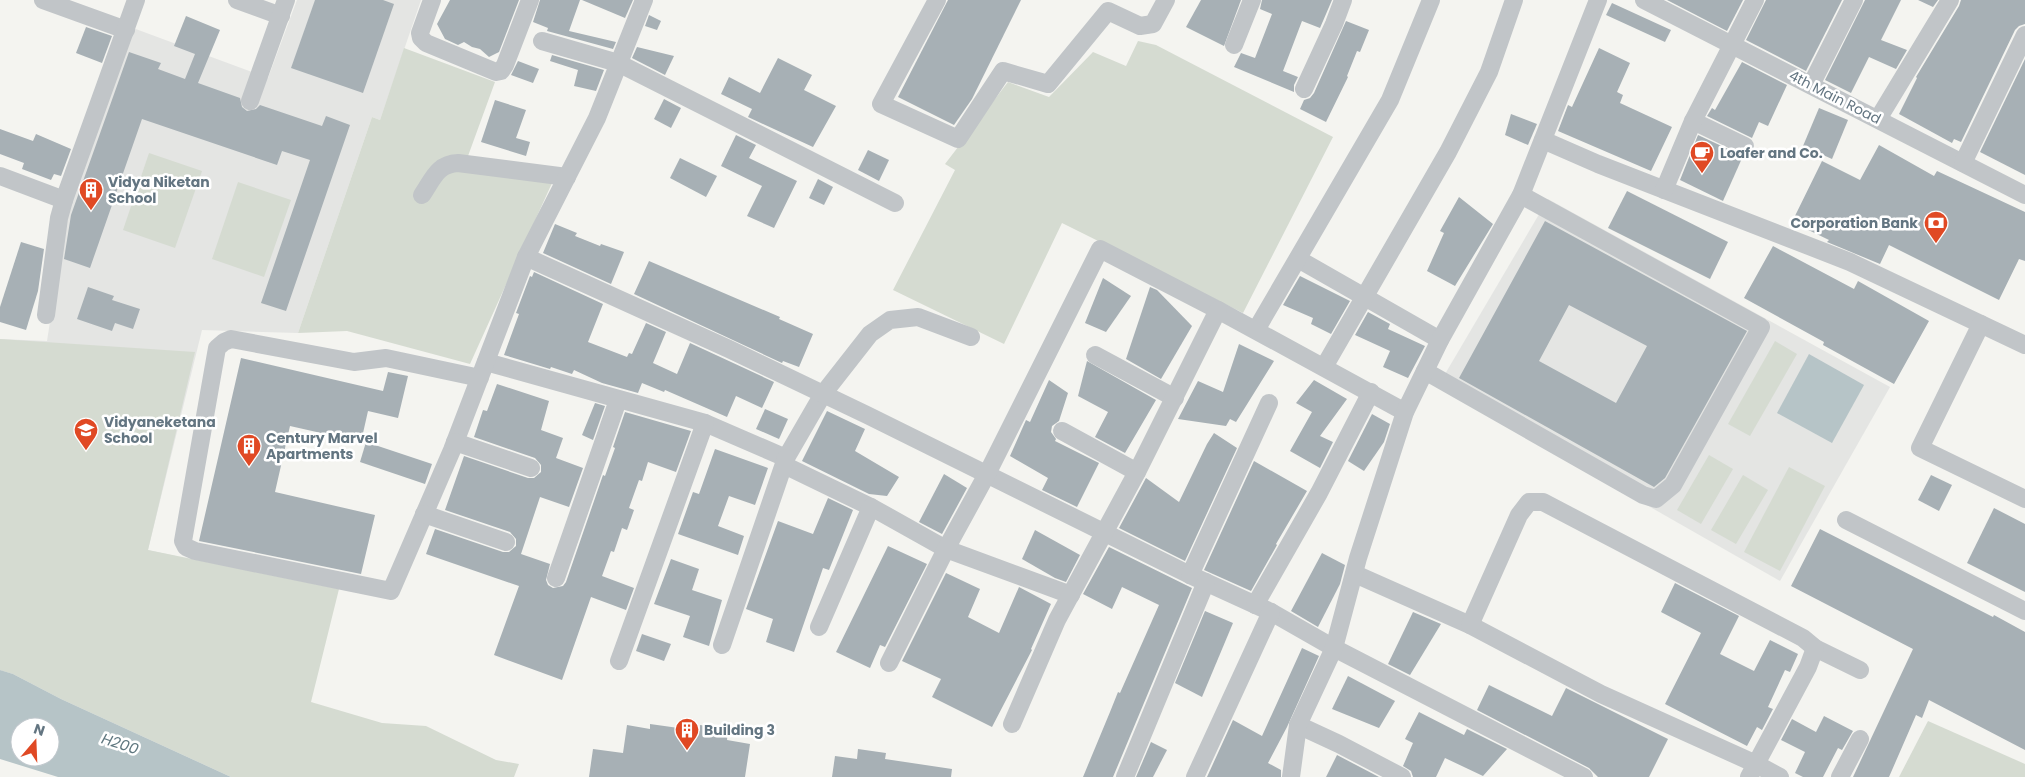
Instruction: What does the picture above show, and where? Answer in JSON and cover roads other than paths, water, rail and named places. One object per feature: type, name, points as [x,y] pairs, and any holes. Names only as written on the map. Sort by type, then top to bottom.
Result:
[{"type":"street","points":[[43,0],[126,30]]},
{"type":"street","points":[[46,315],[59,218],[64,200],[136,0]]},
{"type":"street","points":[[237,0],[284,8],[250,101]]},
{"type":"street","points":[[432,0],[420,33],[426,43],[496,72],[501,71],[505,65],[530,0]]},
{"type":"street","points":[[644,0],[596,118],[526,257],[483,370],[455,442],[391,591],[195,551],[186,547],[183,541],[217,348],[231,339],[354,362],[386,358],[483,370],[618,400],[705,423],[785,461],[946,548],[1071,595]]},
{"type":"street","points":[[937,0],[881,104],[958,139],[1004,71],[1048,84],[1108,11],[1140,26],[1153,24],[1166,0]]},
{"type":"street","points":[[1234,45],[1252,0]]},
{"type":"street","points":[[1304,89],[1343,0]]},
{"type":"street","points":[[1256,330],[1390,100],[1431,0]]},
{"type":"street","points":[[1324,367],[1448,152],[1489,72],[1514,0]]},
{"type":"street","points":[[1291,777],[1298,725],[1334,648],[1405,412],[1440,340],[1521,195],[1598,0]]},
{"type":"street","name":"4th Main Road","points":[[1644,0],[2025,195]]},
{"type":"street","points":[[1664,190],[1693,121],[1756,0]]},
{"type":"street","points":[[1812,85],[1854,0]]},
{"type":"street","points":[[1878,120],[1950,0]]},
{"type":"street","points":[[1963,163],[2025,35]]},
{"type":"street","points":[[542,41],[618,63],[894,204]]},
{"type":"street","points":[[1693,121],[1745,146]]},
{"type":"street","points":[[1543,140],[1664,190],[1850,262],[2025,345]]},
{"type":"street","points":[[422,195],[439,169],[447,164],[458,163],[567,177]]},
{"type":"street","points":[[0,176],[64,200]]},
{"type":"street","points":[[1425,371],[1642,495],[1656,499],[1673,485],[1752,343],[1761,326],[1521,195]]},
{"type":"street","points":[[889,663],[946,548],[987,474],[1100,250],[1256,330],[1405,412]]},
{"type":"street","points":[[526,257],[824,394],[1198,579],[1263,609],[1334,648],[1584,777]]},
{"type":"street","points":[[1298,259],[1440,340]]},
{"type":"street","points":[[1012,724],[1057,620],[1105,533],[1218,310]]},
{"type":"street","points":[[722,645],[785,461],[824,394],[870,334],[890,320],[918,317],[971,337]]},
{"type":"street","points":[[1981,324],[1920,448],[2025,499]]},
{"type":"street","points":[[1095,355],[1175,398]]},
{"type":"street","points":[[1195,777],[1263,609],[1319,492],[1371,392]]},
{"type":"street","points":[[556,578],[618,400]]},
{"type":"street","points":[[1124,777],[1198,579],[1269,403]]},
{"type":"street","points":[[619,661],[705,423]]},
{"type":"street","points":[[1062,431],[1136,472]]},
{"type":"street","points":[[455,442],[531,468]]},
{"type":"street","points":[[1470,625],[1520,515],[1530,502],[1543,502],[1803,638],[1815,648],[1860,670]]},
{"type":"street","points":[[819,627],[871,507]]},
{"type":"street","points":[[424,514],[506,542]]},
{"type":"street","points":[[1846,520],[2025,611]]},
{"type":"street","points":[[1355,574],[1470,625],[1752,771],[1780,777]]},
{"type":"street","points":[[1752,771],[1808,667],[1815,648]]},
{"type":"street","points":[[1298,725],[1402,777]]},
{"type":"street","points":[[1840,777],[1860,739]]},
{"type":"water","points":[[1809,354],[1864,385],[1832,443],[1777,413]]},
{"type":"water","name":"H200","points":[[0,670],[13,674],[61,699],[231,777],[58,777],[26,767],[60,767],[60,717],[10,717],[10,762],[0,759]]},
{"type":"place","name":"Loafer and Co.","points":[[1702,174]]},
{"type":"place","name":"Vidya Niketan School","points":[[91,211]]},
{"type":"place","name":"Corporation Bank","points":[[1936,244]]},
{"type":"place","name":"Vidyaneketana School","points":[[86,451]]},
{"type":"place","name":"Century Marvel Apartments","points":[[249,467]]},
{"type":"place","name":"Building 3","points":[[687,751]]}]
